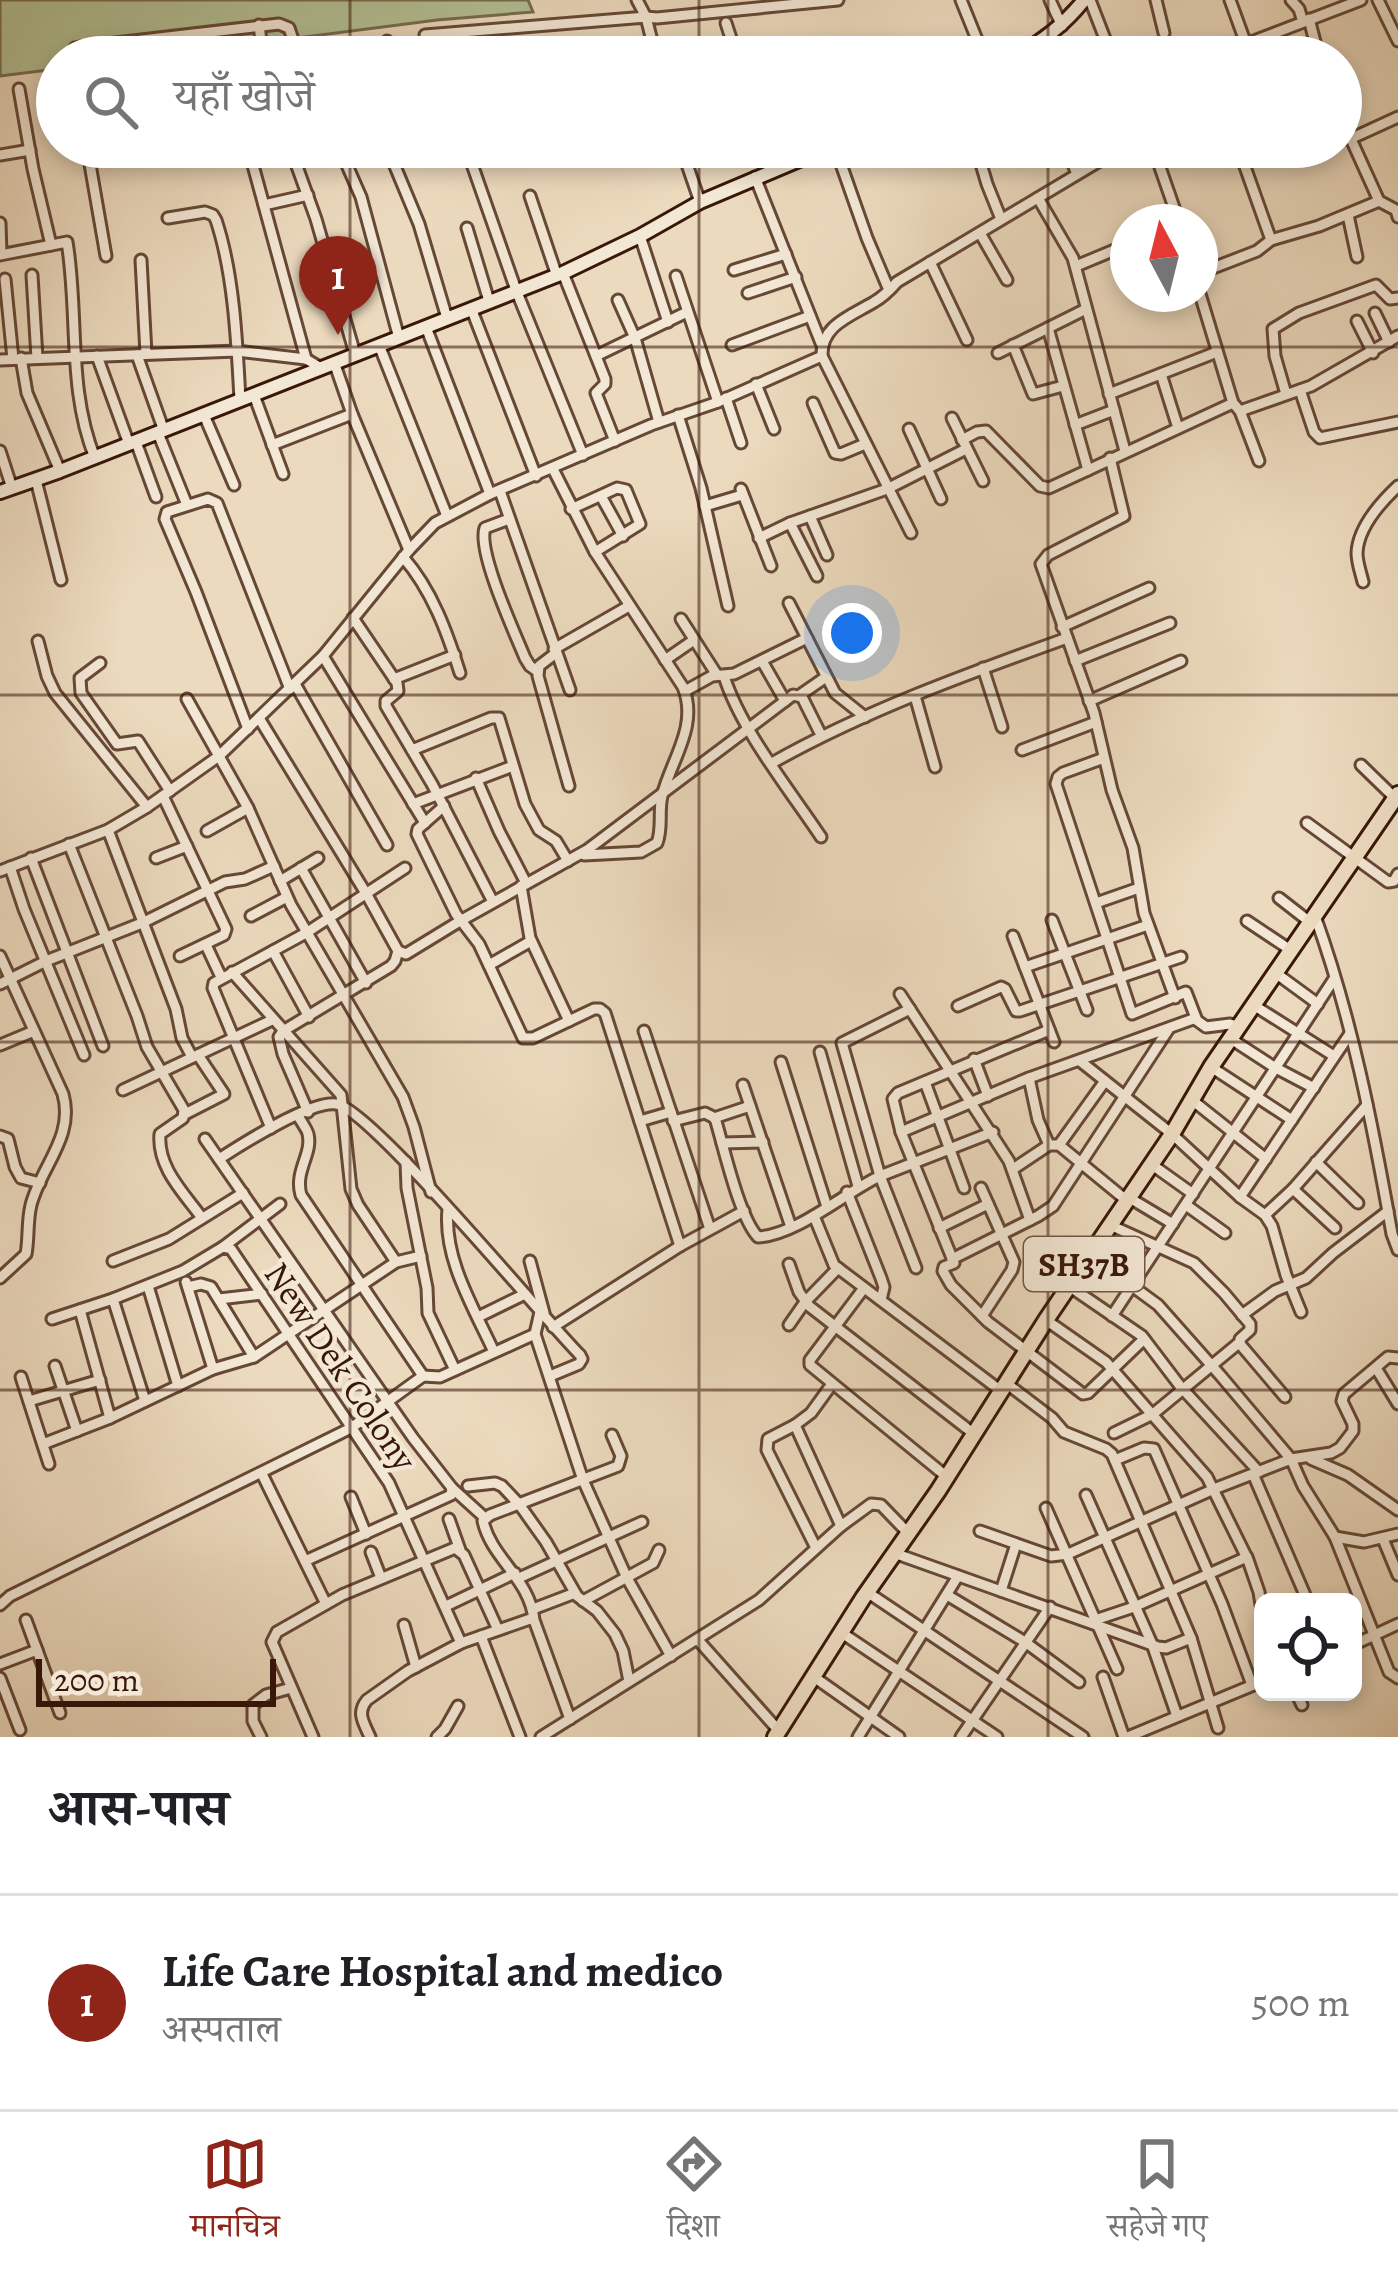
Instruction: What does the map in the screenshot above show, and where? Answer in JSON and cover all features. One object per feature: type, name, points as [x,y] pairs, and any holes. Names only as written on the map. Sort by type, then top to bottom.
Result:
[{"type":"main road","name":"SH37B","points":[[777,1734],[1172,1134],[1211,1067],[1394,806]]},
{"type":"street","points":[[637,0],[651,36]]},
{"type":"street","points":[[424,36],[838,0]]},
{"type":"street","points":[[962,0],[976,36]]},
{"type":"street","points":[[1050,0],[1062,26]]},
{"type":"street","points":[[1047,36],[1087,0],[1103,36]]},
{"type":"street","points":[[1156,0],[1164,34]]},
{"type":"street","points":[[1230,0],[1243,36]]},
{"type":"street","points":[[1292,0],[1311,36]]},
{"type":"street","points":[[1267,36],[1361,0]]},
{"type":"street","points":[[1378,0],[1398,41]]},
{"type":"street","points":[[726,23],[730,36]]},
{"type":"street","points":[[166,36],[279,24],[289,28],[291,36]]},
{"type":"street","points":[[259,25],[260,36]]},
{"type":"street","points":[[20,89],[51,245]]},
{"type":"street","points":[[1362,134],[1398,117]]},
{"type":"street","points":[[0,155],[30,150]]},
{"type":"street","points":[[1362,166],[1378,201],[1396,210],[1398,217]]},
{"type":"street","points":[[91,168],[106,256]]},
{"type":"street","points":[[254,168],[306,359]]},
{"type":"street","points":[[298,168],[355,354]]},
{"type":"street","points":[[348,168],[361,197],[399,338]]},
{"type":"street","points":[[395,168],[447,318]]},
{"type":"street","points":[[473,168],[516,290],[583,455]]},
{"type":"street","points":[[690,168],[700,202]]},
{"type":"street","points":[[0,451],[6,490],[36,480],[560,275],[700,202],[778,168]]},
{"type":"street","points":[[841,168],[889,290]]},
{"type":"street","points":[[983,168],[1001,219]]},
{"type":"street","points":[[1075,168],[1077,174]]},
{"type":"street","points":[[821,343],[836,323],[1087,168]]},
{"type":"street","points":[[1162,168],[1175,204]]},
{"type":"street","points":[[1245,168],[1271,240]]},
{"type":"street","points":[[755,177],[821,343],[822,356],[911,532]]},
{"type":"street","points":[[264,206],[308,195]]},
{"type":"street","points":[[530,196],[606,381],[596,393],[615,441]]},
{"type":"street","points":[[1038,198],[1076,266],[1125,452]]},
{"type":"street","points":[[1218,266],[1257,251],[1271,240],[1378,201]]},
{"type":"street","points":[[168,218],[213,215],[225,257],[247,398],[283,474]]},
{"type":"street","points":[[1348,215],[1357,257]]},
{"type":"street","points":[[0,223],[1,255],[67,242],[76,379],[82,422],[95,458]]},
{"type":"street","points":[[467,228],[489,301]]},
{"type":"street","points":[[980,233],[1007,280]]},
{"type":"street","points":[[640,236],[668,322]]},
{"type":"street","points":[[1076,266],[1110,252]]},
{"type":"street","points":[[734,270],[786,254]]},
{"type":"street","points":[[141,260],[141,354],[187,505]]},
{"type":"street","points":[[930,262],[967,340]]},
{"type":"street","points":[[32,275],[37,358]]},
{"type":"street","points":[[676,276],[741,443]]},
{"type":"street","points":[[748,293],[796,278]]},
{"type":"street","points":[[5,279],[27,393],[60,471]]},
{"type":"street","points":[[1286,394],[1273,329],[1299,313],[1376,285],[1386,296],[1398,298]]},
{"type":"street","points":[[618,300],[659,422]]},
{"type":"street","points":[[471,308],[536,476]]},
{"type":"street","points":[[998,353],[1087,310]]},
{"type":"street","points":[[596,356],[687,312]]},
{"type":"street","points":[[1205,312],[1259,461]]},
{"type":"street","points":[[759,538],[928,470],[986,431],[1043,488],[1049,488],[1178,428],[1300,390],[1373,352],[1393,339],[1375,313]]},
{"type":"street","points":[[732,345],[810,316]]},
{"type":"street","points":[[1357,321],[1373,352]]},
{"type":"street","points":[[426,327],[509,519],[570,690]]},
{"type":"street","points":[[1048,328],[1088,470]]},
{"type":"street","points":[[379,345],[447,516]]},
{"type":"street","points":[[1013,346],[1033,394],[1063,386]]},
{"type":"street","points":[[0,360],[237,351],[327,365],[460,673]]},
{"type":"street","points":[[1109,394],[1217,352]]},
{"type":"street","points":[[97,356],[156,497]]},
{"type":"street","points":[[84,1055],[5,869],[108,830],[219,756],[323,656],[435,523],[495,492],[822,356]]},
{"type":"street","points":[[1161,374],[1178,428]]},
{"type":"street","points":[[756,384],[774,429]]},
{"type":"street","points":[[1300,390],[1320,438],[1398,422]]},
{"type":"street","points":[[813,403],[835,454],[865,444]]},
{"type":"street","points":[[1075,425],[1114,410]]},
{"type":"street","points":[[272,445],[352,414]]},
{"type":"street","points":[[204,415],[234,485]]},
{"type":"street","points":[[678,415],[728,606]]},
{"type":"street","points":[[952,418],[982,482]]},
{"type":"street","points":[[909,428],[941,499]]},
{"type":"street","points":[[1110,458],[1124,516],[1048,555],[1041,564],[1096,722],[1133,848],[1148,925],[1175,998]]},
{"type":"street","points":[[553,469],[595,552],[685,691],[688,710],[686,732],[663,791],[661,833],[653,847],[641,852],[579,855]]},
{"type":"street","points":[[36,480],[61,580]]},
{"type":"street","points":[[1363,583],[1359,542],[1376,511],[1398,486]]},
{"type":"street","points":[[571,509],[620,488],[626,490],[641,522],[595,552]]},
{"type":"street","points":[[705,506],[741,492],[771,566]]},
{"type":"street","points":[[601,496],[623,536]]},
{"type":"street","points":[[248,729],[165,519],[167,512],[208,499],[217,503],[293,687],[387,845]]},
{"type":"street","points":[[809,516],[827,555]]},
{"type":"street","points":[[509,519],[485,528],[482,536],[525,658],[537,671],[569,786]]},
{"type":"street","points":[[790,523],[817,576]]},
{"type":"street","points":[[772,763],[821,735],[1065,632],[1149,588]]},
{"type":"street","points":[[789,603],[838,698],[865,717]]},
{"type":"street","points":[[537,671],[555,651],[629,606]]},
{"type":"street","points":[[353,618],[394,679],[398,691],[386,704],[493,902]]},
{"type":"street","points":[[681,619],[821,837]]},
{"type":"street","points":[[1075,662],[1170,623]]},
{"type":"street","points":[[685,691],[720,675],[730,676],[806,638]]},
{"type":"street","points":[[665,660],[694,640]]},
{"type":"street","points":[[38,641],[55,693],[147,807]]},
{"type":"street","points":[[394,679],[454,655]]},
{"type":"street","points":[[323,656],[425,823]]},
{"type":"street","points":[[762,661],[785,701]]},
{"type":"street","points":[[1089,700],[1181,661]]},
{"type":"street","points":[[100,663],[80,678],[81,693],[117,744],[138,741],[226,928],[224,935],[180,956]]},
{"type":"street","points":[[983,668],[1002,727]]},
{"type":"street","points":[[259,718],[398,951],[406,954],[579,855],[793,695],[826,677]]},
{"type":"street","points":[[800,694],[821,735]]},
{"type":"street","points":[[915,697],[935,767]]},
{"type":"street","points":[[187,699],[248,808],[287,898],[403,1097],[431,1192]]},
{"type":"street","points":[[412,750],[497,717],[525,804],[537,826],[556,841],[568,861]]},
{"type":"street","points":[[1022,749],[1096,722]]},
{"type":"street","points":[[1104,758],[1063,773],[1056,784],[1132,1014],[1188,992],[1195,1019],[1206,1027],[1230,1024],[1274,1067],[1314,1088]]},
{"type":"street","points":[[1361,765],[1394,806]]},
{"type":"street","points":[[413,804],[513,766]]},
{"type":"street","points":[[476,778],[524,885],[531,941],[568,1021]]},
{"type":"street","points":[[444,806],[417,830],[418,837],[460,921],[479,944],[523,1038],[533,1038],[594,1009],[603,1010],[680,1246]]},
{"type":"street","points":[[207,831],[248,808]]},
{"type":"street","points":[[1307,824],[1388,882],[1398,874]]},
{"type":"street","points":[[108,830],[176,1009],[182,1038],[224,1094],[185,1114],[160,1134],[166,1168],[202,1218]]},
{"type":"street","points":[[69,844],[147,1048],[185,1114]]},
{"type":"street","points":[[156,858],[187,845]]},
{"type":"street","points":[[280,880],[318,857]]},
{"type":"street","points":[[31,858],[103,1046]]},
{"type":"street","points":[[5,981],[225,882],[250,878],[274,866]]},
{"type":"street","points":[[301,868],[366,983]]},
{"type":"street","points":[[271,1128],[214,983],[307,933],[405,868]]},
{"type":"street","points":[[1096,903],[1139,888]]},
{"type":"street","points":[[251,916],[287,898]]},
{"type":"street","points":[[1279,898],[1313,920],[1334,979],[1365,1087],[1398,1250]]},
{"type":"street","points":[[1052,920],[1087,1010]]},
{"type":"street","points":[[1247,921],[1292,951]]},
{"type":"street","points":[[1025,967],[1148,925]]},
{"type":"street","points":[[1013,936],[1054,1042]]},
{"type":"street","points":[[489,965],[531,941]]},
{"type":"street","points":[[206,945],[226,975],[337,1087],[351,1189],[396,1262]]},
{"type":"street","points":[[273,951],[308,1017]]},
{"type":"street","points":[[398,951],[391,966],[279,1036],[309,1141],[298,1186],[359,1286],[423,1376],[435,1378],[535,1334],[546,1319],[744,1210]]},
{"type":"street","points":[[0,956],[5,981],[63,1094],[67,1116],[62,1139],[30,1208],[26,1254],[0,1278]]},
{"type":"street","points":[[958,1006],[1001,987],[1017,1012],[1181,958]]},
{"type":"street","points":[[1277,974],[1318,1004]]},
{"type":"street","points":[[1112,1316],[1334,979]]},
{"type":"street","points":[[900,994],[993,1132],[1013,1168],[1030,1220]]},
{"type":"street","points":[[1255,1006],[1334,1056]]},
{"type":"street","points":[[910,1009],[842,1043],[880,1176],[916,1268]]},
{"type":"street","points":[[902,1132],[1028,1078],[1195,1019]]},
{"type":"street","points":[[123,1090],[272,1020]]},
{"type":"street","points":[[952,1259],[1052,1206],[1169,1027]]},
{"type":"street","points":[[1049,1030],[893,1096],[902,1132],[954,1263],[942,1269],[982,1316],[1083,1394],[1144,1339]]},
{"type":"street","points":[[0,1045],[34,1031]]},
{"type":"street","points":[[644,1031],[710,1229]]},
{"type":"street","points":[[1240,1197],[1349,1036]]},
{"type":"street","points":[[820,1052],[853,1189],[884,1287],[881,1300]]},
{"type":"street","points":[[974,1059],[988,1096]]},
{"type":"street","points":[[1080,1061],[1265,1216],[1301,1312]]},
{"type":"street","points":[[781,1062],[827,1207]]},
{"type":"street","points":[[1211,1067],[1292,1120]]},
{"type":"street","points":[[1028,1078],[1038,1120],[1054,1145],[1127,1198],[1173,1224]]},
{"type":"street","points":[[1013,1168],[1054,1145],[1105,1081]]},
{"type":"street","points":[[925,1082],[964,1188]]},
{"type":"street","points":[[743,1085],[790,1227]]},
{"type":"street","points":[[1192,1100],[1266,1159]]},
{"type":"street","points":[[219,1159],[303,1114],[328,1104],[343,1106],[406,1162],[582,1359],[550,1376]]},
{"type":"street","points":[[1265,1216],[1366,1105]]},
{"type":"street","points":[[714,1118],[750,1106]]},
{"type":"street","points":[[640,1121],[705,1113],[714,1118],[744,1210],[758,1237],[769,1237],[814,1216],[853,1189],[913,1161],[993,1132]]},
{"type":"street","points":[[0,1136],[8,1139],[21,1178],[40,1183]]},
{"type":"street","points":[[205,1139],[422,1452],[485,1518]]},
{"type":"street","points":[[722,1143],[763,1142]]},
{"type":"street","points":[[406,1162],[428,1288],[428,1313],[454,1370]]},
{"type":"street","points":[[1316,1162],[1358,1203]]},
{"type":"street","points":[[1151,1164],[1193,1194]]},
{"type":"street","points":[[981,1188],[1014,1266],[982,1316]]},
{"type":"street","points":[[1293,1189],[1335,1228]]},
{"type":"street","points":[[113,1261],[170,1239],[242,1193]]},
{"type":"street","points":[[223,1247],[280,1204]]},
{"type":"street","points":[[939,1228],[988,1204]]},
{"type":"street","points":[[1186,1205],[1225,1233]]},
{"type":"street","points":[[448,1209],[452,1256],[494,1352]]},
{"type":"street","points":[[1242,1315],[1275,1292],[1306,1279],[1388,1211]]},
{"type":"street","points":[[814,1216],[830,1260],[838,1268],[1048,1414],[1064,1432],[1106,1449],[1115,1460],[1191,1637],[1218,1728]]},
{"type":"street","points":[[1110,1225],[1200,1268],[1250,1328],[1240,1342],[1153,1414],[1114,1432]]},
{"type":"street","name":"New Dek Colony","points":[[52,1319],[148,1286],[223,1247],[231,1250],[377,1462],[461,1643]]},
{"type":"street","points":[[1090,1255],[1158,1305],[1291,1460],[1335,1537],[1389,1672],[1398,1678]]},
{"type":"street","points":[[43,1444],[213,1370],[254,1357],[396,1262],[421,1256]]},
{"type":"street","points":[[530,1261],[546,1319]]},
{"type":"street","points":[[789,1264],[805,1302],[974,1434]]},
{"type":"street","points":[[789,1325],[838,1268]]},
{"type":"street","points":[[183,1271],[213,1370]]},
{"type":"street","points":[[188,1287],[207,1285],[254,1357]]},
{"type":"street","points":[[148,1286],[178,1386]]},
{"type":"street","points":[[1069,1286],[1144,1339],[1256,1473],[1303,1593]]},
{"type":"street","points":[[864,1288],[809,1362],[946,1477]]},
{"type":"street","points":[[219,1299],[262,1294]]},
{"type":"street","points":[[478,1317],[525,1294]]},
{"type":"street","points":[[113,1299],[145,1401]]},
{"type":"street","points":[[80,1310],[110,1418]]},
{"type":"street","points":[[1046,1320],[1113,1368],[1214,1489],[1259,1593]]},
{"type":"street","points":[[535,1334],[584,1480],[670,1656]]},
{"type":"street","points":[[1240,1342],[1286,1397]]},
{"type":"street","points":[[980,1531],[1051,1556],[1068,1554],[1214,1489],[1291,1460],[1330,1453],[1350,1438],[1353,1424],[1342,1398],[1390,1356],[1398,1358]]},
{"type":"street","points":[[55,1366],[77,1431]]},
{"type":"street","points":[[1376,1368],[1398,1403]]},
{"type":"street","points":[[0,1605],[351,1428],[423,1376]]},
{"type":"street","points":[[21,1377],[49,1464]]},
{"type":"street","points":[[29,1401],[100,1380]]},
{"type":"street","points":[[1387,1388],[1398,1381]]},
{"type":"street","points":[[815,1549],[766,1450],[768,1439],[811,1413],[832,1384]]},
{"type":"street","points":[[795,1425],[842,1526]]},
{"type":"street","points":[[485,1518],[621,1463],[612,1435]]},
{"type":"street","points":[[1115,1460],[1154,1449],[1254,1674]]},
{"type":"street","points":[[1306,1456],[1348,1475],[1397,1508]]},
{"type":"street","points":[[262,1474],[326,1604]]},
{"type":"street","points":[[468,1486],[495,1483],[519,1504],[579,1597],[615,1634],[629,1681]]},
{"type":"street","name":"New Dek Colony","points":[[304,1561],[451,1495],[452,1488]]},
{"type":"street","points":[[1086,1495],[1178,1716]]},
{"type":"street","points":[[351,1497],[366,1534]]},
{"type":"street","points":[[541,1737],[759,1600],[866,1507],[885,1508],[908,1533]]},
{"type":"street","points":[[1046,1508],[1118,1669]]},
{"type":"street","points":[[485,1518],[483,1525],[492,1543],[517,1576],[533,1613],[570,1719]]},
{"type":"street","points":[[449,1520],[498,1630]]},
{"type":"street","points":[[446,1606],[642,1522]]},
{"type":"street","points":[[1335,1537],[1364,1542],[1398,1534]]},
{"type":"street","points":[[1383,1538],[1398,1576]]},
{"type":"street","points":[[1000,1591],[1016,1544]]},
{"type":"street","points":[[313,1737],[273,1636],[380,1578],[460,1550]]},
{"type":"street","points":[[370,1737],[361,1717],[362,1706],[416,1666],[627,1576],[653,1563],[659,1550]]},
{"type":"street","points":[[371,1552],[380,1578]]},
{"type":"street","points":[[894,1552],[1152,1645],[1166,1648],[1191,1637]]},
{"type":"street","points":[[1096,1621],[1246,1557]]},
{"type":"street","points":[[857,1737],[958,1576]]},
{"type":"street","points":[[867,1592],[1082,1737]]},
{"type":"street","points":[[947,1595],[1025,1642],[1079,1682]]},
{"type":"street","points":[[961,1737],[1050,1607]]},
{"type":"street","points":[[26,1620],[60,1713]]},
{"type":"street","points":[[1362,1642],[1398,1624]]},
{"type":"street","points":[[404,1625],[416,1666]]},
{"type":"street","points":[[842,1633],[997,1737]]},
{"type":"street","points":[[481,1636],[520,1737]]},
{"type":"street","points":[[698,1640],[777,1734]]},
{"type":"street","points":[[0,1664],[37,1650]]},
{"type":"street","points":[[814,1677],[899,1737]]},
{"type":"street","points":[[1103,1677],[1126,1737],[1254,1685]]},
{"type":"street","points":[[0,1678],[20,1730]]},
{"type":"street","points":[[261,1737],[253,1705],[266,1695],[291,1688]]},
{"type":"street","points":[[1300,1701],[1302,1705]]},
{"type":"street","points":[[437,1737],[458,1706]]},
{"type":"green space","points":[[0,0],[528,0],[533,12],[312,36],[36,36],[36,72],[0,76]]},
{"type":"place","name":"Life Care Hospital and medico","points":[[338,335]]}]
